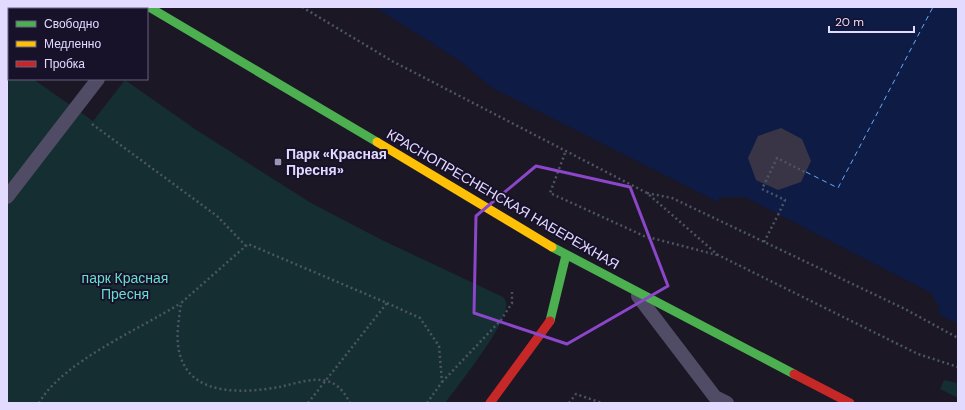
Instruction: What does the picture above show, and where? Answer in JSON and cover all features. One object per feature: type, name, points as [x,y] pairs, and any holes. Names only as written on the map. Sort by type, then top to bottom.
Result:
[{"type":"main road","name":"КРАСНОПРЕСНЕНСКАЯ НАБЕРЕЖНАЯ","points":[[149,10],[566,255],[850,403]]},
{"type":"main road","points":[[490,403],[552,318],[566,255]]},
{"type":"lane","points":[[7,197],[97,80]]},
{"type":"lane","points":[[633,290],[715,397],[727,403]]},
{"type":"path","points":[[302,7],[392,61],[565,153],[647,193],[672,198],[905,309],[958,338]]},
{"type":"path","points":[[73,111],[217,216],[246,246]]},
{"type":"path","points":[[565,153],[550,193],[644,236],[718,255],[918,354],[958,367]]},
{"type":"path","points":[[764,242],[785,200],[762,189],[777,158],[805,172]]},
{"type":"path","points":[[647,193],[718,255]]},
{"type":"path","points":[[39,403],[44,394],[66,373],[119,338],[181,303],[248,244],[420,318],[439,346],[442,382]]},
{"type":"path","points":[[427,403],[442,382],[501,320],[512,304],[512,292]]},
{"type":"path","points":[[181,303],[178,330],[180,354],[187,371],[213,389],[240,391],[278,387],[302,382],[326,381],[332,382],[345,394],[350,403]]},
{"type":"path","points":[[308,403],[387,303]]},
{"type":"path","points":[[569,403],[576,394],[602,403]]},
{"type":"highlighted area","points":[[536,166],[630,187],[668,286],[567,344],[474,313],[476,216]]},
{"type":"green space","name":"парк Красная Пресня","points":[[7,61],[8,80],[34,80],[93,121],[125,80],[195,129],[311,203],[382,240],[503,297],[506,301],[505,311],[492,338],[445,403],[7,403]]},
{"type":"green space","points":[[944,380],[958,383],[958,398],[940,389]]},
{"type":"water","points":[[375,7],[958,7],[958,324],[491,87],[460,61]]},
{"type":"pier","points":[[720,197],[745,197],[931,293],[940,309],[938,314],[717,202]]},
{"type":"building","points":[[781,128],[802,139],[811,161],[801,182],[778,190],[756,180],[748,158],[758,136]]},
{"type":"ferry route","points":[[806,172],[838,188],[933,7]]},
{"type":"traffic: fast","points":[[149,7],[377,142]]},
{"type":"traffic: fast","points":[[552,247],[794,374]]},
{"type":"traffic: fast","points":[[550,321],[566,255]]},
{"type":"traffic: slow","points":[[377,142],[552,247]]},
{"type":"traffic: jam","points":[[490,403],[550,321]]},
{"type":"traffic: jam","points":[[794,374],[850,403]]},
{"type":"place","name":"Парк «Красная Пресня»","points":[[278,162]]}]
